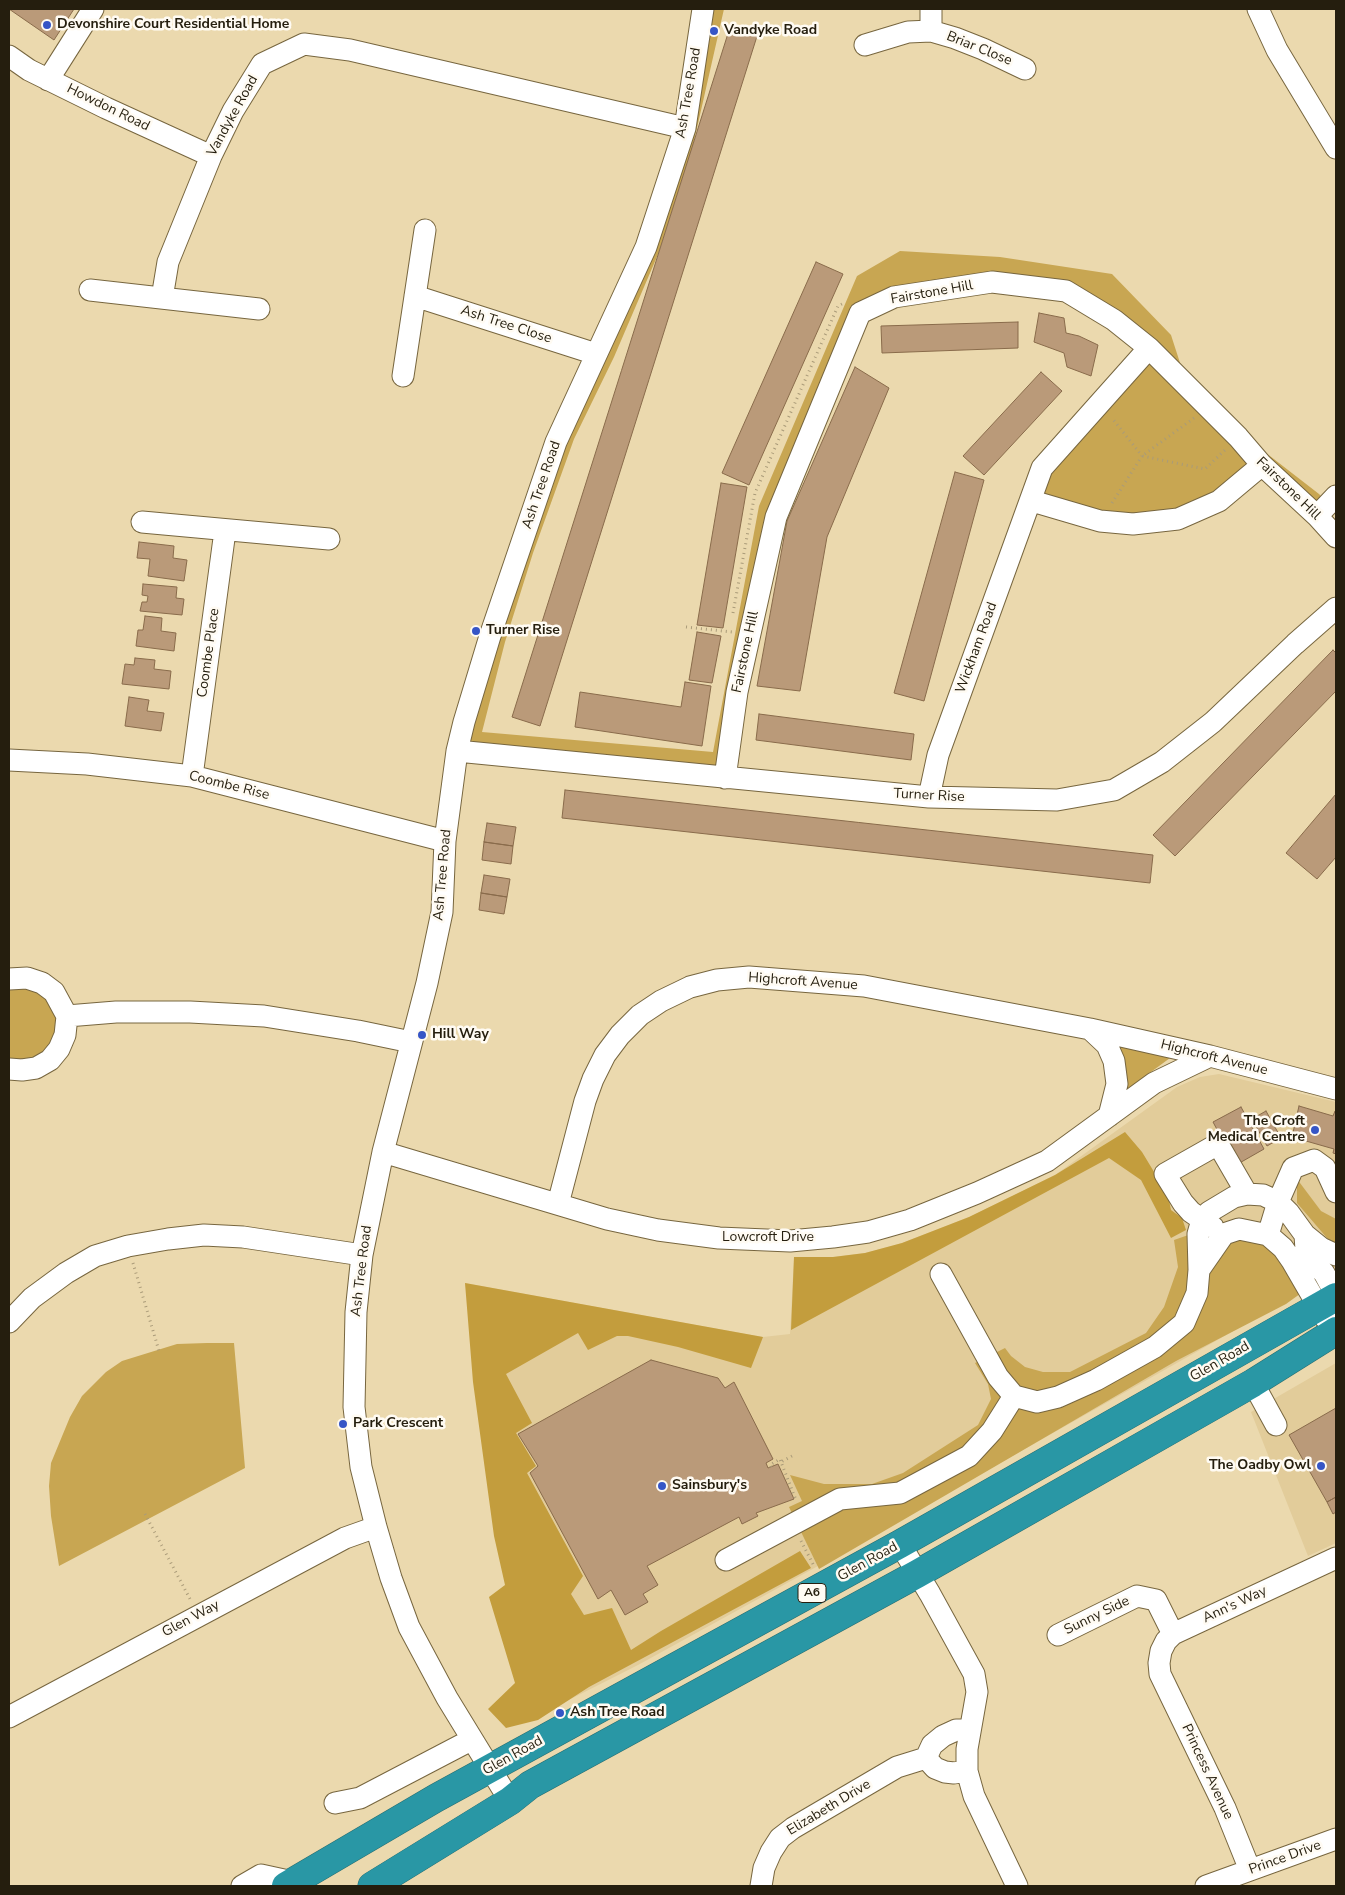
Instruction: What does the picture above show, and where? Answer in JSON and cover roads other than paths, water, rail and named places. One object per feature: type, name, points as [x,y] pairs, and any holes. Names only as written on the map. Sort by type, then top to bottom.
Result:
[{"type":"highway","name":"Glen Road","points":[[289,1884],[490,1769],[1332,1306]]},
{"type":"highway","name":"A6","points":[[372,1886],[510,1801],[530,1785],[917,1574],[1254,1383],[1336,1331]]},
{"type":"street","points":[[48,80],[93,9]]},
{"type":"street","name":"Ash Tree Road","points":[[510,1801],[471,1740],[409,1627],[391,1578],[376,1528],[361,1467],[354,1407],[356,1312],[362,1255],[382,1152],[427,983],[442,912],[445,841],[457,751],[490,636],[556,442],[646,247],[685,128],[702,9]]},
{"type":"street","name":"Briar Close","points":[[931,9],[931,31]]},
{"type":"street","points":[[1258,9],[1276,50],[1336,148]]},
{"type":"street","name":"Briar Close","points":[[865,46],[908,32],[931,31],[976,46],[1025,69]]},
{"type":"street","name":"Vandyke Road","points":[[162,298],[168,262],[211,156],[233,111],[262,64],[304,44],[350,50],[685,128]]},
{"type":"street","name":"Howdon Road","points":[[9,56],[48,80],[211,156]]},
{"type":"street","points":[[402,376],[425,230]]},
{"type":"street","name":"Fairstone Hill","points":[[726,778],[737,692],[776,516],[860,312],[894,297],[992,282],[1066,291],[1114,320],[1149,348],[1238,437],[1262,465],[1317,516],[1336,537]]},
{"type":"street","points":[[90,290],[259,308]]},
{"type":"street","name":"Ash Tree Close","points":[[415,296],[596,354]]},
{"type":"street","name":"Wickham Road","points":[[929,797],[938,755],[1032,501],[1042,468],[1149,348]]},
{"type":"street","points":[[1032,501],[1100,521],[1133,524],[1178,520],[1219,501],[1262,465]]},
{"type":"street","points":[[1317,516],[1336,496]]},
{"type":"street","points":[[142,522],[328,539]]},
{"type":"street","name":"Coombe Place","points":[[192,776],[225,531]]},
{"type":"street","name":"Turner Rise","points":[[457,751],[929,797],[1057,800],[1114,790],[1162,762],[1213,722],[1336,608]]},
{"type":"street","name":"Coombe Rise","points":[[9,760],[87,764],[192,776],[445,841]]},
{"type":"street","name":"Highcroft Avenue","points":[[558,1204],[584,1101],[605,1055],[620,1035],[640,1015],[661,1000],[690,987],[717,980],[749,977],[864,986],[1090,1029],[1210,1056],[1336,1089]]},
{"type":"street","points":[[9,979],[27,978],[42,982],[54,992],[67,1016],[65,1035],[59,1049],[50,1060],[36,1068],[9,1069]]},
{"type":"street","points":[[67,1016],[116,1012],[190,1012],[264,1016],[358,1031],[411,1042]]},
{"type":"street","points":[[1090,1029],[1107,1045],[1114,1061],[1117,1084],[1109,1116]]},
{"type":"street","name":"Lowcroft Drive","points":[[382,1152],[607,1219],[658,1230],[719,1238],[790,1241],[833,1237],[868,1232],[918,1217],[1047,1161],[1154,1083],[1210,1056]]},
{"type":"street","points":[[1224,1234],[1202,1220],[1183,1202],[1165,1174],[1218,1144],[1247,1194]]},
{"type":"street","points":[[1268,1235],[1278,1202],[1293,1168],[1314,1160],[1325,1168],[1336,1192]]},
{"type":"street","points":[[941,1274],[998,1377],[1014,1396],[1037,1402],[1058,1397],[1096,1380],[1155,1347],[1184,1323],[1196,1293],[1198,1234],[1202,1220],[1218,1205],[1234,1197],[1247,1194],[1263,1195],[1278,1202],[1289,1212],[1305,1235],[1321,1248],[1336,1255]]},
{"type":"street","points":[[1198,1270],[1224,1234],[1239,1229],[1268,1235],[1283,1248],[1292,1261],[1332,1306]]},
{"type":"street","points":[[9,1322],[32,1298],[66,1273],[95,1256],[128,1246],[204,1235],[243,1237],[362,1255]]},
{"type":"street","points":[[1305,1235],[1306,1250],[1314,1263],[1324,1273],[1332,1306]]},
{"type":"street","points":[[1254,1383],[1276,1425]]},
{"type":"street","points":[[726,1560],[840,1499],[900,1493],[969,1456],[992,1431],[1014,1396]]},
{"type":"street","name":"Glen Way","points":[[12,1708],[198,1616],[345,1538],[376,1528]]},
{"type":"street","points":[[900,1544],[974,1674],[976,1692],[967,1749],[967,1771],[974,1796],[1017,1886]]},
{"type":"street","name":"Ann's Way","points":[[1173,1634],[1336,1558]]},
{"type":"street","name":"Sunny Side","points":[[1058,1635],[1137,1596],[1156,1600],[1173,1634]]},
{"type":"street","name":"Princess Avenue","points":[[1173,1634],[1166,1641],[1161,1651],[1160,1674],[1224,1808],[1250,1870]]},
{"type":"street","points":[[967,1771],[944,1772],[935,1768],[926,1758],[932,1745],[943,1736],[956,1730],[970,1730]]},
{"type":"street","points":[[335,1803],[360,1798],[471,1740]]},
{"type":"street","name":"Elizabeth Drive","points":[[760,1886],[764,1868],[780,1838],[793,1828],[896,1767],[926,1758]]},
{"type":"street","name":"Prince Drive","points":[[1206,1886],[1336,1839]]},
{"type":"street","name":"Glen Road","points":[[242,1886],[261,1875],[289,1884]]},
{"type":"place","name":"Devonshire Court Residential Home","points":[[47,25]]},
{"type":"place","name":"Vandyke Road","points":[[714,31]]},
{"type":"place","name":"Turner Rise","points":[[476,631]]},
{"type":"place","name":"Hill Way","points":[[422,1035]]},
{"type":"place","name":"The Croft Medical Centre","points":[[1315,1130]]},
{"type":"place","name":"Park Crescent","points":[[343,1424]]},
{"type":"place","name":"The Oadby Owl","points":[[1321,1466]]},
{"type":"place","name":"Sainsbury's","points":[[662,1486]]},
{"type":"place","name":"Ash Tree Road","points":[[560,1713]]}]
